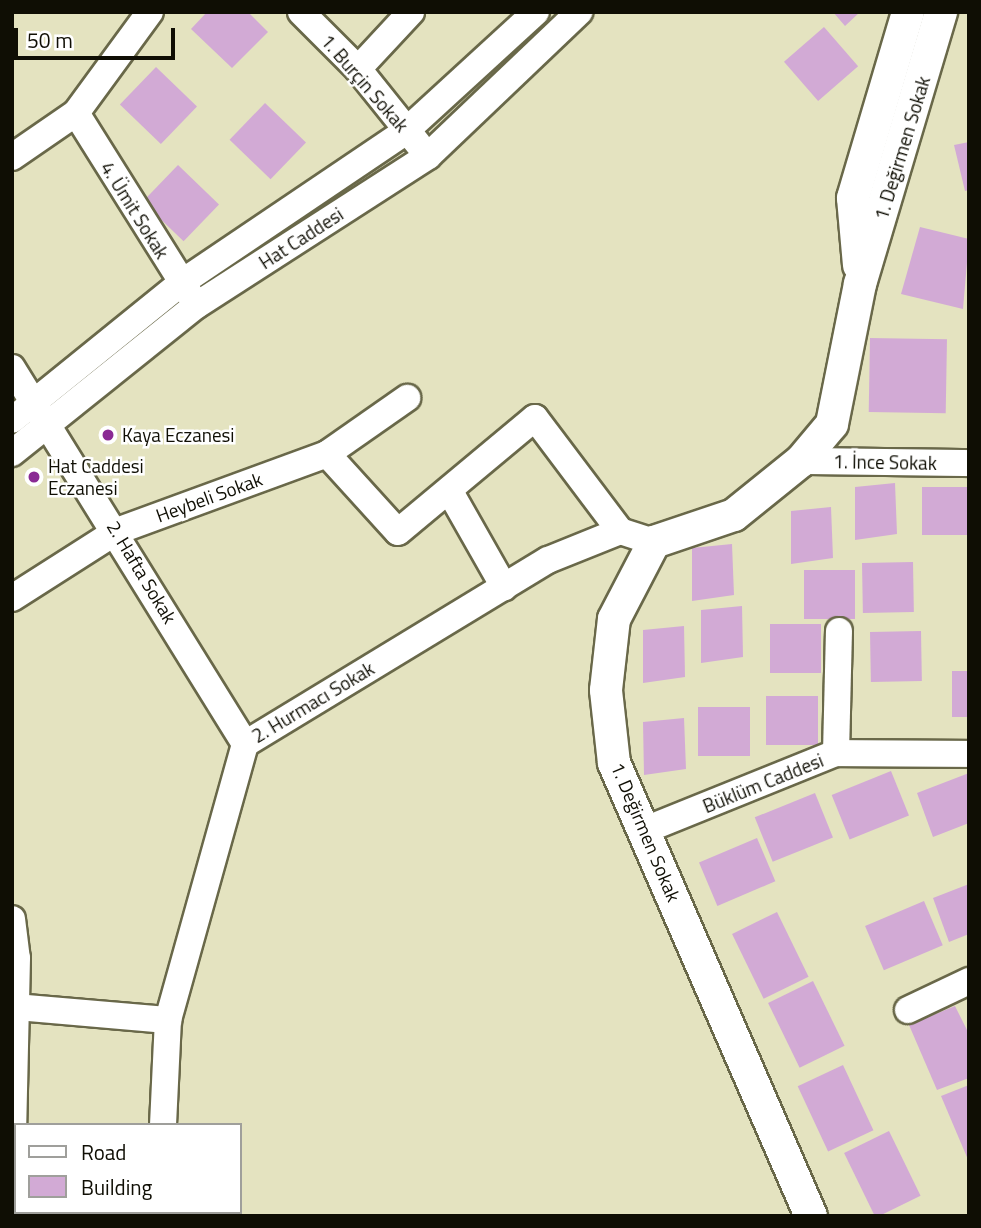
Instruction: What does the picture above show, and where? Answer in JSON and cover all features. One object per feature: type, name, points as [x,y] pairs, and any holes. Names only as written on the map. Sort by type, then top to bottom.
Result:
[{"type":"main road","name":"1. Değirmen Sokak","points":[[860,284],[853,198],[908,12]]},
{"type":"main road","name":"1. Değirmen Sokak","points":[[811,1216],[614,763],[606,691],[614,619],[654,542],[734,516],[801,461],[832,424],[860,284],[941,12]]},
{"type":"street","points":[[12,157],[76,113],[150,12]]},
{"type":"street","name":"1. Burçin Sokak","points":[[301,12],[358,69],[428,156]]},
{"type":"street","points":[[358,69],[411,12]]},
{"type":"street","name":"Hat Caddesi","points":[[12,420],[181,283],[406,131],[536,12]]},
{"type":"street","name":"Hat Caddesi","points":[[12,453],[51,426],[197,305],[428,156],[579,12]]},
{"type":"street","name":"4. Ümit Sokak","points":[[76,113],[197,305]]},
{"type":"street","name":"2. Hafta Sokak","points":[[12,368],[117,531],[245,744]]},
{"type":"street","name":"Heybeli Sokak","points":[[12,598],[117,531],[327,454],[407,398]]},
{"type":"street","points":[[327,454],[398,532],[535,418],[620,531],[654,542]]},
{"type":"street","name":"1. İnce Sokak","points":[[801,461],[969,463]]},
{"type":"street","points":[[449,490],[503,587]]},
{"type":"street","name":"2. Hurmacı Sokak","points":[[163,1123],[168,1020],[245,744],[548,560],[620,531]]},
{"type":"street","points":[[836,753],[839,631]]},
{"type":"street","name":"Büklüm Caddesi","points":[[645,830],[836,753],[969,754]]},
{"type":"street","points":[[12,919],[15,957],[12,1177]]},
{"type":"street","points":[[908,1010],[967,987]]},
{"type":"street","points":[[15,1016],[168,1020]]},
{"type":"building","points":[[207,12],[248,12],[268,32],[232,68],[191,29]]},
{"type":"building","points":[[833,12],[860,12],[845,26]]},
{"type":"building","points":[[824,27],[858,66],[818,101],[784,62]]},
{"type":"building","points":[[156,67],[197,107],[161,144],[120,104]]},
{"type":"building","points":[[265,103],[306,143],[271,179],[230,140]]},
{"type":"building","points":[[969,142],[969,190],[965,191],[954,145]]},
{"type":"building","points":[[178,165],[219,205],[184,241],[143,202]]},
{"type":"building","points":[[920,227],[969,239],[963,309],[901,294]]},
{"type":"building","points":[[870,338],[947,339],[946,413],[869,412]]},
{"type":"building","points":[[895,483],[897,534],[855,540],[855,487]]},
{"type":"building","points":[[922,487],[969,487],[969,535],[922,535]]},
{"type":"building","points":[[831,507],[833,558],[791,564],[791,511]]},
{"type":"building","points":[[732,544],[734,595],[692,601],[692,548]]},
{"type":"building","points":[[913,562],[914,612],[863,613],[862,563]]},
{"type":"building","points":[[804,570],[855,570],[855,619],[804,619]]},
{"type":"building","points":[[742,606],[743,657],[701,663],[701,610]]},
{"type":"building","points":[[770,624],[821,624],[821,673],[770,673]]},
{"type":"building","points":[[684,626],[685,677],[643,683],[643,630]]},
{"type":"building","points":[[921,631],[922,681],[871,682],[870,632]]},
{"type":"building","points":[[952,671],[969,671],[969,717],[952,717]]},
{"type":"building","points":[[766,696],[818,696],[818,745],[766,745]]},
{"type":"building","points":[[698,707],[750,707],[750,756],[698,756]]},
{"type":"building","points":[[684,718],[686,769],[644,775],[643,722]]},
{"type":"building","points":[[891,771],[909,816],[850,839],[832,795]]},
{"type":"building","points":[[969,773],[969,823],[933,837],[917,793]]},
{"type":"building","points":[[815,793],[833,838],[773,862],[755,817]]},
{"type":"building","points":[[757,838],[775,881],[717,906],[699,863]]},
{"type":"building","points":[[969,884],[969,934],[949,942],[933,898]]},
{"type":"building","points":[[924,901],[943,945],[884,970],[865,926]]},
{"type":"building","points":[[777,912],[809,977],[764,999],[732,934]]},
{"type":"building","points":[[813,981],[845,1046],[800,1068],[768,1003]]},
{"type":"building","points":[[955,1006],[969,1034],[969,1078],[937,1090],[909,1025]]},
{"type":"building","points":[[843,1065],[873,1130],[828,1151],[798,1086]]},
{"type":"building","points":[[969,1085],[969,1162],[941,1096]]},
{"type":"building","points":[[889,1131],[921,1196],[875,1216],[844,1153]]},
{"type":"place","name":"Kaya Eczanesi","points":[[108,435]]},
{"type":"place","name":"Hat Caddesi Eczanesi","points":[[34,477]]}]
